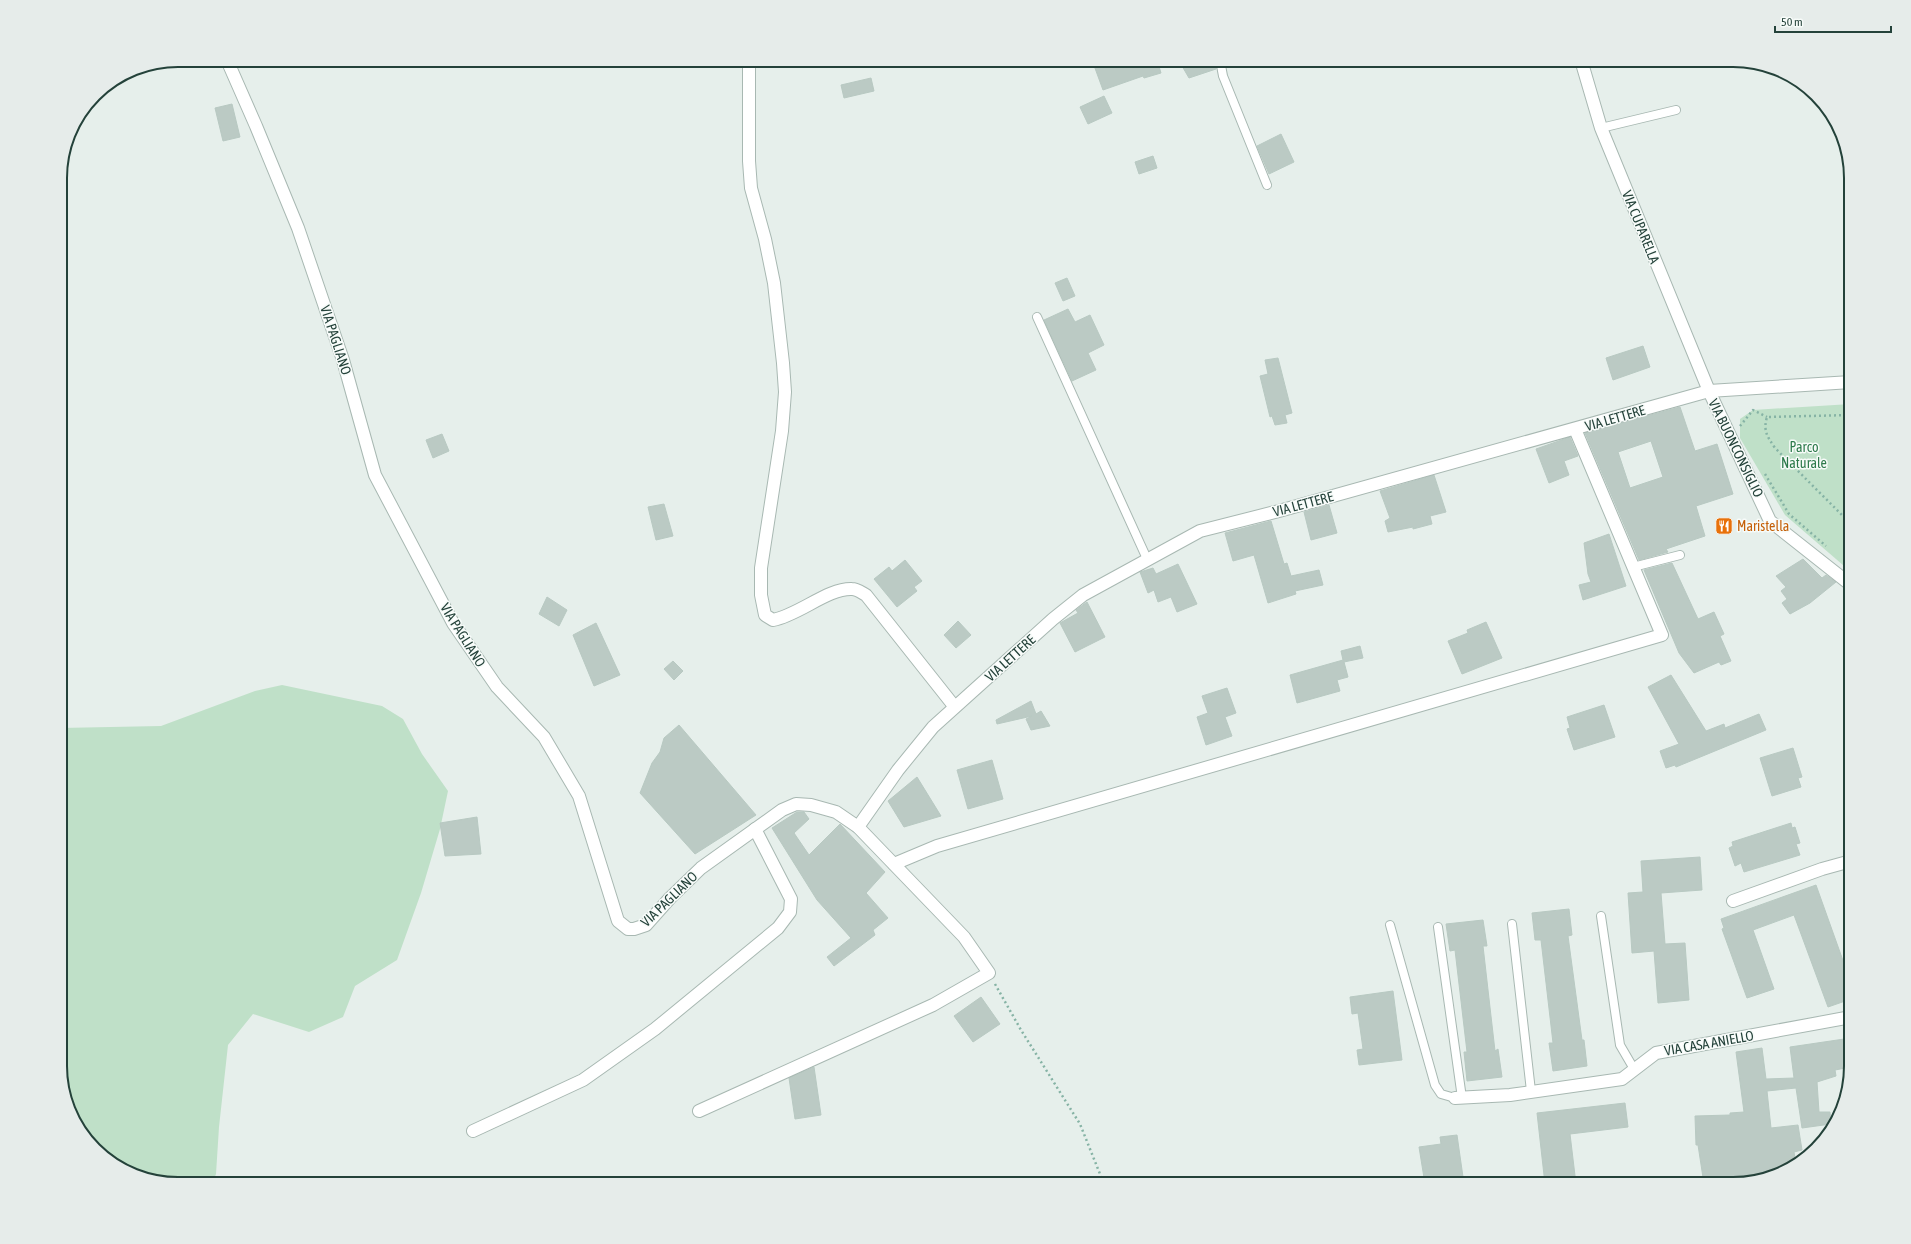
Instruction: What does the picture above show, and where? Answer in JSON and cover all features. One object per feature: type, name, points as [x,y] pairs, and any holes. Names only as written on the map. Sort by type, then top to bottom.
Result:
[{"type":"street","name":"VIA PAGLIANO","points":[[230,67],[298,228],[343,360],[376,475],[453,623],[497,687],[544,737],[579,796],[618,921],[628,929],[634,930],[646,925],[670,898],[701,868],[755,828],[782,810],[796,804],[811,805],[836,812],[858,827],[964,937],[989,974]]},
{"type":"street","points":[[749,67],[749,161],[751,188],[765,240],[774,283],[783,357],[785,392],[782,431],[761,568],[761,595],[765,615],[773,620],[784,618],[839,590],[854,589],[866,595],[954,706]]},
{"type":"street","name":"VIA CUPARELLA","points":[[1583,67],[1601,128],[1709,391]]},
{"type":"street","name":"VIA LETTERE","points":[[858,827],[898,770],[933,727],[954,706],[1083,595],[1148,561],[1200,531],[1279,511],[1709,391],[1844,382]]},
{"type":"street","name":"VIA BUONCONSIGLIO","points":[[1709,391],[1770,521],[1844,579]]},
{"type":"street","points":[[894,864],[937,846],[1662,635],[1575,429]]},
{"type":"street","points":[[473,1131],[583,1080],[655,1029],[778,928],[790,912],[791,899],[755,828]]},
{"type":"street","points":[[1733,901],[1822,869],[1844,863]]},
{"type":"street","points":[[699,1111],[933,1004],[989,974]]},
{"type":"street","name":"VIA CASA ANIELLO","points":[[1458,1098],[1510,1095],[1622,1079],[1656,1053],[1844,1018]]},
{"type":"lane","points":[[1221,67],[1223,76],[1267,185]]},
{"type":"lane","points":[[1601,128],[1676,110]]},
{"type":"lane","points":[[1037,317],[1148,561]]},
{"type":"lane","points":[[1633,567],[1680,555]]},
{"type":"lane","points":[[1601,916],[1620,1045],[1634,1069]]},
{"type":"lane","points":[[1512,924],[1531,1091]]},
{"type":"lane","points":[[1390,925],[1435,1085],[1441,1094],[1458,1098],[1438,927]]},
{"type":"path","points":[[1741,431],[1740,424],[1753,410],[1767,416],[1844,415]]},
{"type":"path","points":[[1767,416],[1764,426],[1767,436],[1775,448],[1844,517]]},
{"type":"path","points":[[1762,470],[1789,514],[1828,548]]},
{"type":"path","points":[[989,974],[1021,1030],[1080,1124],[1101,1177]]},
{"type":"green space","name":"Parco Naturale","points":[[1844,404],[1844,566],[1785,515],[1740,438],[1740,419],[1753,410]]},
{"type":"green space","points":[[282,685],[382,706],[403,719],[422,754],[448,791],[440,829],[421,893],[397,960],[355,986],[343,1017],[309,1032],[253,1014],[228,1045],[215,1177],[171,1177],[156,1175],[129,1166],[116,1158],[90,1134],[75,1108],[69,1088],[67,1073],[67,728],[161,726],[255,691]]},
{"type":"building","points":[[1095,67],[1159,67],[1161,73],[1144,78],[1143,76],[1103,90]]},
{"type":"building","points":[[1183,67],[1216,67],[1216,69],[1189,78]]},
{"type":"building","points":[[871,78],[874,91],[844,98],[841,85]]},
{"type":"building","points":[[1104,96],[1112,113],[1088,124],[1080,107]]},
{"type":"building","points":[[232,104],[240,137],[223,141],[215,108]]},
{"type":"building","points":[[1281,134],[1294,162],[1269,174],[1257,146]]},
{"type":"building","points":[[1153,156],[1157,168],[1139,174],[1135,162]]},
{"type":"building","points":[[1067,278],[1075,296],[1063,301],[1055,283]]},
{"type":"building","points":[[1068,309],[1075,322],[1090,315],[1104,345],[1088,353],[1096,370],[1072,381],[1044,320]]},
{"type":"building","points":[[1643,346],[1650,367],[1613,380],[1606,358]]},
{"type":"building","points":[[1278,358],[1292,413],[1285,415],[1287,423],[1275,425],[1272,416],[1270,417],[1260,376],[1268,374],[1265,360]]},
{"type":"building","points":[[1680,407],[1695,451],[1717,444],[1733,494],[1696,506],[1705,536],[1666,549],[1668,552],[1639,560],[1585,433]],"holes":[[[1651,441],[1663,477],[1630,488],[1618,452]]]},
{"type":"building","points":[[442,434],[449,451],[433,458],[426,440]]},
{"type":"building","points":[[1570,437],[1578,456],[1564,461],[1569,475],[1549,483],[1536,449]]},
{"type":"building","points":[[1434,475],[1446,512],[1430,516],[1432,524],[1413,529],[1413,527],[1388,532],[1385,521],[1390,518],[1380,491]]},
{"type":"building","points":[[664,504],[673,536],[656,540],[648,507]]},
{"type":"building","points":[[1329,505],[1337,533],[1311,540],[1304,512]]},
{"type":"building","points":[[1271,521],[1284,564],[1287,563],[1291,576],[1319,570],[1323,585],[1295,591],[1296,594],[1268,603],[1254,555],[1233,561],[1225,533]]},
{"type":"building","points":[[1609,534],[1626,586],[1583,600],[1579,585],[1591,582],[1588,574],[1584,543]]},
{"type":"building","points":[[1803,559],[1822,578],[1826,575],[1836,582],[1810,603],[1790,614],[1782,603],[1787,599],[1781,591],[1786,587],[1776,576]]},
{"type":"building","points":[[905,560],[922,581],[914,587],[917,591],[897,607],[874,579],[889,567],[892,571]]},
{"type":"building","points":[[1672,563],[1698,619],[1714,612],[1724,634],[1720,636],[1731,661],[1721,665],[1719,662],[1694,673],[1679,653],[1644,570]]},
{"type":"building","points":[[1178,564],[1197,604],[1177,612],[1171,597],[1158,602],[1154,590],[1148,593],[1140,572],[1153,568],[1156,574]]},
{"type":"building","points":[[547,597],[567,610],[559,626],[539,614]]},
{"type":"building","points":[[1087,602],[1105,637],[1075,652],[1060,623],[1078,613],[1076,610]]},
{"type":"building","points":[[958,621],[971,635],[956,648],[944,635]]},
{"type":"building","points":[[1486,622],[1502,658],[1462,674],[1448,641],[1468,633],[1467,630]]},
{"type":"building","points":[[596,623],[620,675],[594,686],[573,635]]},
{"type":"building","points":[[1360,646],[1363,658],[1344,662],[1348,677],[1337,680],[1340,691],[1297,703],[1290,675],[1343,660],[1341,651]]},
{"type":"building","points":[[673,661],[683,671],[674,680],[664,669]]},
{"type":"building","points":[[1671,675],[1706,731],[1724,724],[1725,728],[1759,714],[1766,730],[1676,767],[1675,765],[1666,768],[1660,751],[1679,744],[1648,687]]},
{"type":"building","points":[[1227,688],[1236,713],[1225,717],[1232,736],[1206,745],[1197,717],[1208,713],[1202,696]]},
{"type":"building","points":[[1031,701],[1036,714],[1041,711],[1050,726],[1031,730],[1026,719],[1032,716],[997,724],[996,720]]},
{"type":"building","points":[[1604,705],[1615,737],[1574,750],[1567,729],[1570,728],[1567,717]]},
{"type":"building","points":[[679,725],[756,815],[695,854],[640,793],[652,763],[660,752],[664,738]]},
{"type":"building","points":[[1793,748],[1802,777],[1798,778],[1801,787],[1772,796],[1760,758]]},
{"type":"building","points":[[992,760],[1003,799],[968,809],[957,770]]},
{"type":"building","points":[[917,777],[941,816],[904,827],[888,801]]},
{"type":"building","points":[[797,812],[804,812],[809,819],[794,833],[809,855],[840,824],[885,872],[866,893],[888,918],[873,930],[875,935],[834,966],[827,957],[851,938],[817,900],[772,828]]},
{"type":"building","points":[[477,817],[481,854],[445,856],[440,823]]},
{"type":"building","points":[[1791,823],[1792,828],[1795,827],[1800,843],[1796,844],[1800,855],[1744,872],[1741,863],[1735,866],[1729,848],[1733,846],[1732,842]]},
{"type":"building","points":[[1700,857],[1702,890],[1661,893],[1665,944],[1685,943],[1689,1000],[1658,1003],[1654,951],[1632,953],[1628,893],[1643,892],[1641,861]]},
{"type":"building","points":[[1816,885],[1844,963],[1844,1001],[1828,1007],[1794,915],[1753,930],[1774,989],[1747,998],[1722,929],[1724,928],[1721,919]]},
{"type":"building","points":[[1569,909],[1572,935],[1568,936],[1587,1066],[1553,1071],[1549,1043],[1553,1043],[1541,940],[1535,940],[1532,913]]},
{"type":"building","points":[[1483,920],[1487,946],[1483,946],[1495,1051],[1498,1049],[1502,1077],[1467,1081],[1464,1052],[1467,1052],[1455,950],[1450,951],[1446,924]]},
{"type":"building","points":[[1393,991],[1402,1060],[1359,1065],[1357,1050],[1363,1049],[1358,1013],[1352,1014],[1350,997]]},
{"type":"building","points":[[981,997],[1000,1024],[973,1042],[954,1016]]},
{"type":"building","points":[[1844,1039],[1844,1068],[1835,1070],[1836,1076],[1817,1082],[1819,1112],[1830,1112],[1831,1119],[1827,1125],[1802,1128],[1796,1088],[1767,1091],[1771,1128],[1798,1125],[1802,1150],[1794,1152],[1795,1158],[1788,1162],[1775,1169],[1762,1173],[1733,1177],[1703,1177],[1698,1145],[1696,1145],[1695,1116],[1730,1115],[1730,1113],[1744,1112],[1736,1052],[1762,1048],[1766,1079],[1794,1078],[1790,1047]]},
{"type":"building","points":[[814,1067],[821,1115],[795,1119],[789,1078]]},
{"type":"building","points":[[1625,1103],[1628,1127],[1570,1134],[1575,1177],[1544,1177],[1537,1113]]},
{"type":"building","points":[[1457,1135],[1463,1177],[1424,1177],[1419,1147],[1441,1144],[1440,1137]]},
{"type":"place","name":"Maristella","points":[[1724,526]]}]
